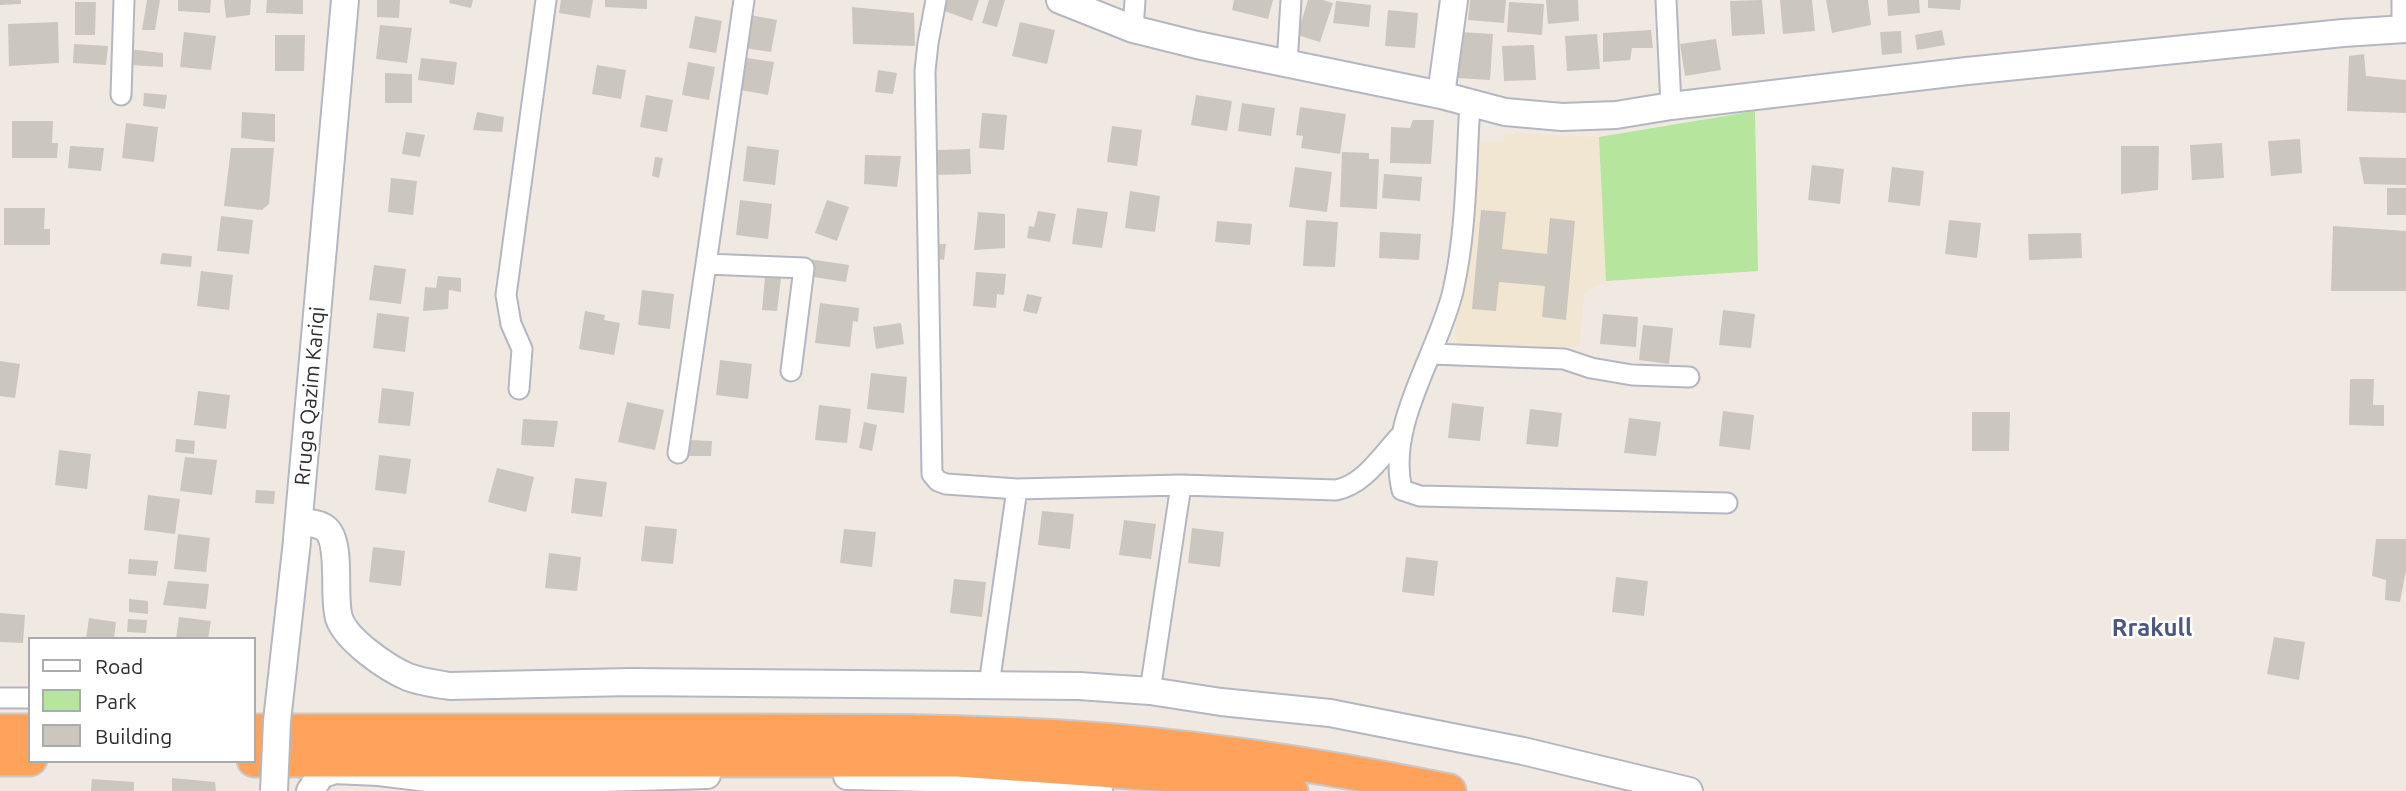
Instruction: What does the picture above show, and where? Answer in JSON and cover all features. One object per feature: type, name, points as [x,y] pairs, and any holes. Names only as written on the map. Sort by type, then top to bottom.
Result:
[{"type":"highway","points":[[0,731],[28,731]]},
{"type":"highway","points":[[256,731],[853,731],[1051,737],[1175,747],[1395,780],[1449,791]]},
{"type":"highway","points":[[0,759],[28,759]]},
{"type":"highway","points":[[256,760],[958,760],[1171,775],[1291,791]]},
{"type":"street","points":[[121,94],[124,0]]},
{"type":"street","name":"Rruga Qazim Kariqi","points":[[274,791],[279,698],[298,531],[345,0]]},
{"type":"street","points":[[519,389],[522,349],[511,324],[506,295],[546,0]]},
{"type":"street","points":[[678,453],[744,0]]},
{"type":"street","points":[[936,0],[925,71],[932,474],[938,481],[946,484],[1017,489],[1181,485],[1336,490],[1350,488],[1401,435]]},
{"type":"street","points":[[1060,0],[1133,29],[1287,64],[1441,94],[1505,112],[1562,117],[1616,115],[1967,71],[2404,29],[2402,0]]},
{"type":"street","points":[[1133,29],[1135,0]]},
{"type":"street","points":[[1287,64],[1292,0]]},
{"type":"street","points":[[1441,94],[1454,0]]},
{"type":"street","points":[[1666,0],[1671,106]]},
{"type":"street","points":[[1470,103],[1460,252],[1443,324],[1401,435],[1398,469],[1402,490],[1408,494],[1727,503]]},
{"type":"street","points":[[706,264],[804,268],[791,371]]},
{"type":"street","points":[[1431,354],[1564,359],[1591,368],[1632,375],[1689,377]]},
{"type":"street","points":[[1150,691],[1181,485]]},
{"type":"street","points":[[989,685],[1017,489]]},
{"type":"street","points":[[298,531],[317,524],[330,534],[335,555],[337,610],[339,621],[345,629],[358,643],[394,670],[423,682],[450,686],[631,681],[1079,686],[1150,691],[1398,724],[1689,791]]},
{"type":"street","points":[[0,698],[28,698]]},
{"type":"street","points":[[310,791],[321,775],[334,770],[352,769],[460,782],[758,773],[1099,791]]},
{"type":"shaded area","points":[[1505,133],[1599,137],[1606,281],[1584,293],[1579,347],[1464,347],[1455,337],[1481,141],[1504,142]]},
{"type":"green space","points":[[1755,111],[1758,271],[1606,281],[1599,137]]},
{"type":"building","points":[[0,0],[21,0],[21,4],[0,5]]},
{"type":"building","points":[[147,0],[160,0],[155,30],[142,30]]},
{"type":"building","points":[[178,0],[211,0],[210,13],[178,11]]},
{"type":"building","points":[[224,0],[251,0],[250,15],[226,18]]},
{"type":"building","points":[[267,0],[303,0],[303,14],[266,13]]},
{"type":"building","points":[[377,0],[400,0],[399,18],[377,17]]},
{"type":"building","points":[[450,0],[473,0],[471,8],[449,3]]},
{"type":"building","points":[[561,0],[593,0],[590,18],[559,13]]},
{"type":"building","points":[[605,0],[647,0],[647,9],[605,7]]},
{"type":"building","points":[[942,0],[979,0],[972,21],[939,9]]},
{"type":"building","points":[[989,0],[1005,0],[997,27],[982,23]]},
{"type":"building","points":[[1234,0],[1273,0],[1268,19],[1232,10]]},
{"type":"building","points":[[1308,0],[1333,3],[1320,42],[1297,35]]},
{"type":"building","points":[[1470,0],[1506,0],[1504,23],[1468,20]]},
{"type":"building","points":[[1546,0],[1578,0],[1579,21],[1548,24]]},
{"type":"building","points":[[1762,0],[1765,34],[1732,36],[1730,1]]},
{"type":"building","points":[[1780,0],[1812,0],[1815,31],[1783,34]]},
{"type":"building","points":[[1826,0],[1868,0],[1871,25],[1832,33]]},
{"type":"building","points":[[1887,0],[1919,0],[1920,13],[1888,16]]},
{"type":"building","points":[[1928,0],[1961,0],[1960,10],[1928,8]]},
{"type":"building","points":[[1336,1],[1371,5],[1369,27],[1333,23]]},
{"type":"building","points":[[75,2],[96,2],[95,35],[75,35]]},
{"type":"building","points":[[1509,2],[1544,4],[1542,35],[1507,32]]},
{"type":"building","points":[[852,7],[914,13],[915,46],[853,44]]},
{"type":"building","points":[[1388,10],[1418,13],[1415,48],[1385,46]]},
{"type":"building","points":[[750,15],[777,20],[771,52],[744,48]]},
{"type":"building","points":[[695,16],[722,21],[716,53],[689,48]]},
{"type":"building","points":[[58,22],[59,63],[9,66],[8,24]]},
{"type":"building","points":[[1020,22],[1055,30],[1047,64],[1012,56]]},
{"type":"building","points":[[380,25],[412,28],[407,63],[376,59]]},
{"type":"building","points":[[1651,30],[1653,48],[1632,48],[1630,60],[1603,62],[1603,33]]},
{"type":"building","points":[[1942,30],[1945,45],[1917,50],[1915,35]]},
{"type":"building","points":[[1901,31],[1902,53],[1882,55],[1880,32]]},
{"type":"building","points":[[184,32],[216,36],[211,70],[180,67]]},
{"type":"building","points":[[1460,32],[1493,34],[1490,80],[1457,78]]},
{"type":"building","points":[[1597,34],[1600,69],[1567,71],[1565,36]]},
{"type":"building","points":[[275,35],[305,35],[304,71],[275,71]]},
{"type":"building","points":[[1716,39],[1721,70],[1685,76],[1680,44]]},
{"type":"building","points":[[74,44],[108,46],[106,65],[73,63]]},
{"type":"building","points":[[1534,45],[1536,80],[1504,81],[1502,46]]},
{"type":"building","points":[[128,49],[163,53],[163,67],[130,65]]},
{"type":"building","points":[[2364,54],[2366,76],[2406,80],[2406,113],[2347,111],[2349,56]]},
{"type":"building","points":[[421,58],[457,62],[454,85],[418,80]]},
{"type":"building","points":[[747,58],[774,62],[768,95],[741,90]]},
{"type":"building","points":[[688,62],[715,67],[709,100],[682,95]]},
{"type":"building","points":[[597,65],[626,70],[621,99],[592,94]]},
{"type":"building","points":[[878,70],[897,73],[893,94],[875,92]]},
{"type":"building","points":[[385,73],[412,74],[412,103],[385,103]]},
{"type":"building","points":[[144,93],[167,95],[165,109],[143,106]]},
{"type":"building","points":[[646,95],[673,100],[667,132],[640,127]]},
{"type":"building","points":[[1196,95],[1232,101],[1227,131],[1191,125]]},
{"type":"building","points":[[1242,103],[1275,108],[1271,136],[1238,131]]},
{"type":"building","points":[[1300,107],[1346,114],[1340,154],[1301,148],[1303,136],[1296,135]]},
{"type":"building","points":[[242,112],[275,114],[275,142],[241,138]]},
{"type":"building","points":[[477,112],[504,117],[502,132],[473,130]]},
{"type":"building","points":[[982,113],[1007,115],[1004,150],[979,148]]},
{"type":"building","points":[[1413,120],[1434,120],[1431,164],[1390,163],[1391,127],[1410,128]]},
{"type":"building","points":[[12,121],[53,121],[52,143],[58,143],[57,158],[12,158]]},
{"type":"building","points":[[126,123],[158,127],[154,162],[122,158]]},
{"type":"building","points":[[1112,126],[1142,130],[1137,166],[1107,162]]},
{"type":"building","points":[[406,132],[425,135],[420,157],[402,154]]},
{"type":"building","points":[[2300,139],[2302,173],[2271,176],[2268,141]]},
{"type":"building","points":[[2222,143],[2224,178],[2192,180],[2190,145]]},
{"type":"building","points":[[70,146],[104,148],[101,171],[68,168]]},
{"type":"building","points":[[747,146],[779,150],[775,185],[743,181]]},
{"type":"building","points":[[2121,146],[2159,146],[2158,190],[2121,194]]},
{"type":"building","points":[[231,148],[274,148],[269,204],[262,210],[224,206]]},
{"type":"building","points":[[970,149],[971,174],[936,175],[936,150]]},
{"type":"building","points":[[1342,152],[1369,153],[1369,159],[1379,159],[1377,209],[1340,207]]},
{"type":"building","points":[[865,155],[901,156],[897,187],[864,184]]},
{"type":"building","points":[[655,157],[663,158],[659,178],[652,176]]},
{"type":"building","points":[[2359,157],[2406,158],[2406,185],[2364,184]]},
{"type":"building","points":[[1812,165],[1844,169],[1840,204],[1808,200]]},
{"type":"building","points":[[1295,167],[1332,172],[1327,212],[1289,207]]},
{"type":"building","points":[[1892,167],[1924,171],[1920,206],[1888,202]]},
{"type":"building","points":[[1384,174],[1422,177],[1420,201],[1382,198]]},
{"type":"building","points":[[391,178],[417,181],[413,215],[388,212]]},
{"type":"building","points":[[2387,188],[2406,188],[2406,215],[2387,215]]},
{"type":"building","points":[[1130,191],[1160,196],[1155,232],[1125,228]]},
{"type":"building","points":[[740,200],[772,204],[768,239],[736,235]]},
{"type":"building","points":[[827,200],[849,207],[837,241],[815,233]]},
{"type":"building","points":[[4,208],[45,208],[44,229],[50,229],[50,245],[4,245]]},
{"type":"building","points":[[1077,208],[1108,212],[1102,248],[1072,244]]},
{"type":"building","points":[[1481,210],[1506,212],[1502,249],[1547,254],[1550,218],[1575,221],[1566,320],[1542,317],[1545,286],[1499,282],[1496,311],[1472,309]]},
{"type":"building","points":[[1038,211],[1056,214],[1050,242],[1027,238],[1029,226],[1034,227]]},
{"type":"building","points":[[978,212],[1005,214],[1005,248],[974,250]]},
{"type":"building","points":[[221,216],[253,220],[249,254],[217,251]]},
{"type":"building","points":[[1306,220],[1338,222],[1335,267],[1303,266]]},
{"type":"building","points":[[1949,220],[1981,223],[1977,258],[1945,254]]},
{"type":"building","points":[[1217,221],[1252,224],[1250,245],[1215,242]]},
{"type":"building","points":[[2333,226],[2406,231],[2406,291],[2331,291]]},
{"type":"building","points":[[1380,232],[1421,234],[1419,260],[1379,258]]},
{"type":"building","points":[[2081,233],[2082,258],[2029,260],[2028,234]]},
{"type":"building","points":[[934,244],[946,244],[944,260],[933,258]]},
{"type":"building","points":[[162,253],[192,256],[191,267],[160,264]]},
{"type":"building","points":[[809,259],[849,265],[846,282],[807,276]]},
{"type":"building","points":[[374,265],[406,269],[401,304],[369,300]]},
{"type":"building","points":[[201,271],[233,275],[229,310],[197,306]]},
{"type":"building","points":[[976,272],[1006,274],[1004,295],[997,294],[996,308],[973,306]]},
{"type":"building","points":[[438,276],[461,278],[461,292],[449,290],[448,309],[423,311],[425,287],[436,288]]},
{"type":"building","points":[[765,277],[781,278],[777,311],[762,310]]},
{"type":"building","points":[[642,290],[674,294],[670,329],[638,325]]},
{"type":"building","points":[[1027,294],[1042,297],[1037,314],[1023,311]]},
{"type":"building","points":[[820,303],[859,308],[858,322],[853,321],[850,347],[815,343]]},
{"type":"building","points":[[1723,310],[1755,314],[1751,348],[1719,345]]},
{"type":"building","points":[[585,311],[605,315],[604,320],[620,323],[614,355],[579,349]]},
{"type":"building","points":[[377,313],[409,317],[405,352],[373,348]]},
{"type":"building","points":[[1603,314],[1638,317],[1636,347],[1600,344]]},
{"type":"building","points":[[901,323],[904,344],[876,349],[873,327]]},
{"type":"building","points":[[1643,325],[1673,328],[1669,364],[1639,360]]},
{"type":"building","points":[[720,360],[752,364],[748,399],[716,395]]},
{"type":"building","points":[[0,361],[20,364],[15,398],[0,396]]},
{"type":"building","points":[[871,373],[907,377],[904,413],[867,409]]},
{"type":"building","points":[[2350,379],[2374,379],[2373,405],[2384,405],[2384,426],[2349,425]]},
{"type":"building","points":[[382,388],[414,392],[410,426],[378,423]]},
{"type":"building","points":[[198,391],[230,395],[226,429],[194,425]]},
{"type":"building","points":[[627,402],[664,410],[655,450],[618,442]]},
{"type":"building","points":[[1452,403],[1484,407],[1480,441],[1448,438]]},
{"type":"building","points":[[819,405],[851,409],[847,443],[815,440]]},
{"type":"building","points":[[1530,409],[1562,413],[1558,447],[1526,444]]},
{"type":"building","points":[[1723,411],[1754,415],[1750,450],[1719,446]]},
{"type":"building","points":[[1972,412],[2010,412],[2009,451],[1972,451]]},
{"type":"building","points":[[1629,418],[1661,422],[1656,456],[1624,453]]},
{"type":"building","points":[[523,419],[558,421],[554,447],[521,445]]},
{"type":"building","points":[[864,422],[877,425],[872,451],[859,448]]},
{"type":"building","points":[[176,439],[195,441],[194,454],[175,452]]},
{"type":"building","points":[[689,440],[712,441],[711,456],[689,456]]},
{"type":"building","points":[[59,450],[91,454],[87,489],[55,485]]},
{"type":"building","points":[[379,455],[411,459],[406,494],[375,490]]},
{"type":"building","points":[[185,457],[217,460],[212,495],[180,491]]},
{"type":"building","points":[[497,468],[534,477],[526,512],[488,502]]},
{"type":"building","points":[[575,478],[607,482],[602,517],[571,513]]},
{"type":"building","points":[[256,490],[275,491],[274,504],[255,503]]},
{"type":"building","points":[[148,495],[180,499],[175,534],[144,530]]},
{"type":"building","points":[[1042,511],[1074,514],[1070,549],[1038,545]]},
{"type":"building","points":[[1124,520],[1156,524],[1151,559],[1119,555]]},
{"type":"building","points":[[645,526],[677,529],[673,564],[641,561]]},
{"type":"building","points":[[1192,528],[1224,532],[1220,567],[1188,563]]},
{"type":"building","points":[[844,529],[876,532],[872,567],[840,563]]},
{"type":"building","points":[[178,534],[210,538],[206,572],[174,569]]},
{"type":"building","points":[[2376,539],[2406,539],[2406,570],[2400,602],[2385,600],[2386,580],[2372,576]]},
{"type":"building","points":[[373,547],[405,551],[401,586],[369,582]]},
{"type":"building","points":[[549,553],[581,557],[577,591],[545,588]]},
{"type":"building","points":[[1406,557],[1438,561],[1434,596],[1402,592]]},
{"type":"building","points":[[129,559],[158,561],[156,576],[128,574]]},
{"type":"building","points":[[1616,577],[1648,581],[1644,616],[1612,612]]},
{"type":"building","points":[[954,579],[986,582],[982,617],[950,613]]},
{"type":"building","points":[[168,581],[209,584],[206,609],[163,605]]},
{"type":"building","points":[[129,599],[148,601],[148,614],[129,612]]},
{"type":"building","points":[[0,613],[25,615],[23,643],[0,642]]},
{"type":"building","points":[[179,617],[211,621],[208,637],[176,637]]},
{"type":"building","points":[[89,618],[116,622],[114,637],[86,637]]},
{"type":"building","points":[[128,619],[147,620],[146,633],[127,632]]},
{"type":"building","points":[[2274,637],[2305,642],[2299,680],[2267,674]]},
{"type":"building","points":[[172,778],[215,782],[216,791],[172,791]]},
{"type":"building","points":[[92,779],[134,782],[134,791],[91,791]]},
{"type":"district","name":"Rrakull","points":[[2152,628]]}]
